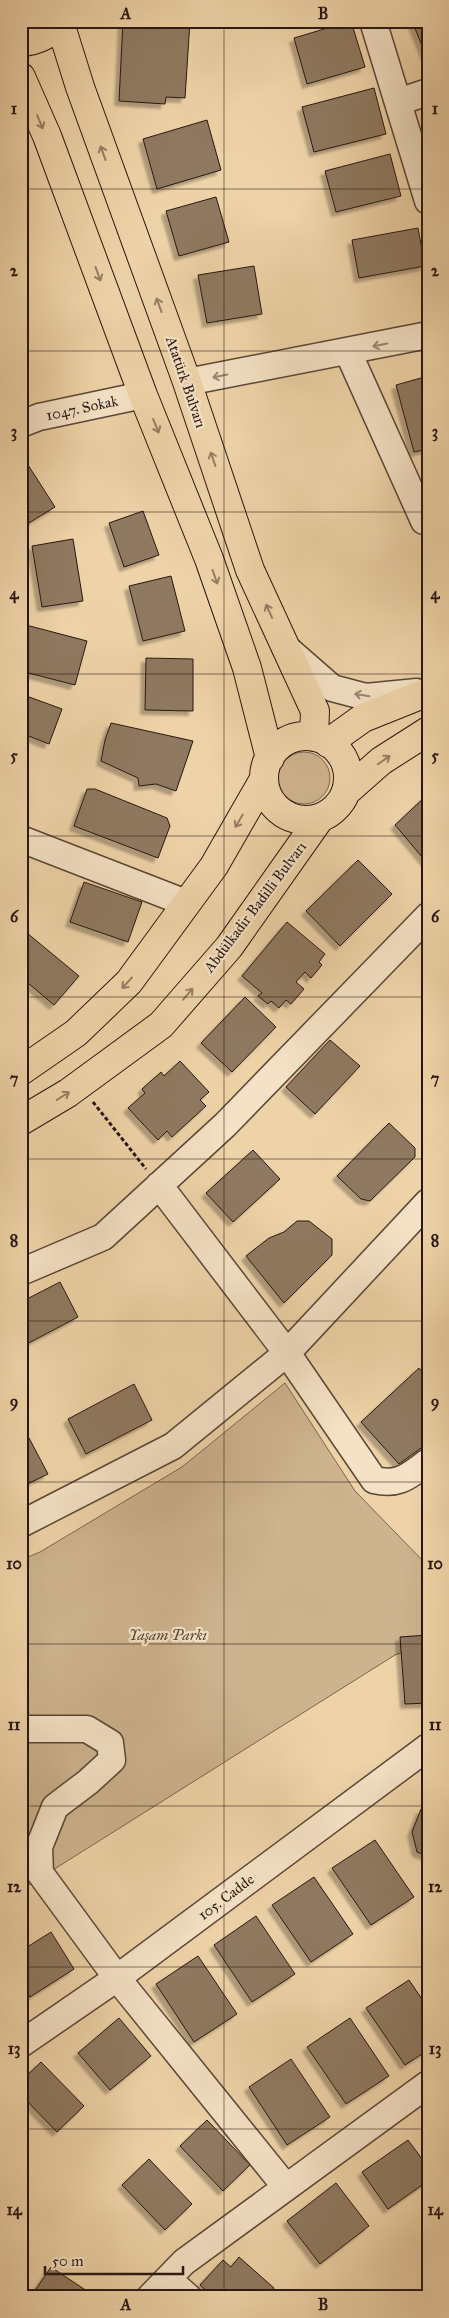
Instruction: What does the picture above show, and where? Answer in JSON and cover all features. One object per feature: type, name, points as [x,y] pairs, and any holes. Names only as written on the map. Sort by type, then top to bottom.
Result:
[{"type":"main road","points":[[21,42],[41,38],[60,22]]},
{"type":"main road","name":"Atatürk Bulvarı","points":[[60,22],[80,88],[187,382],[250,570],[315,711],[321,740]]},
{"type":"main road","points":[[21,77],[46,136],[143,395],[209,559],[247,668],[267,768],[270,798],[282,813],[294,819],[320,818],[332,812],[341,803],[347,791],[381,761],[428,731]]},
{"type":"main road","points":[[21,1071],[76,1033],[129,982],[214,866],[276,749],[294,739],[321,740],[363,718],[428,692]]},
{"type":"main road","points":[[321,740],[340,754],[348,769],[347,791]]},
{"type":"main road","name":"Abdülkadir Badilli Bulvarı","points":[[21,1121],[79,1085],[161,1025],[229,947],[320,818]]},
{"type":"street","points":[[373,21],[428,201]]},
{"type":"street","points":[[398,102],[428,92]]},
{"type":"street","points":[[187,382],[428,335]]},
{"type":"street","points":[[348,352],[424,521]]},
{"type":"street","name":"1047. Sokak","points":[[21,424],[39,417],[143,395]]},
{"type":"street","points":[[286,647],[332,688],[366,697],[428,692]]},
{"type":"street","points":[[21,839],[186,904]]},
{"type":"street","points":[[21,1272],[103,1237],[225,1125],[428,916]]},
{"type":"street","points":[[159,1185],[287,1353],[374,1480],[386,1483],[402,1481],[428,1462]]},
{"type":"street","points":[[21,1524],[174,1446],[287,1353],[428,1202]]},
{"type":"street","points":[[21,1729],[87,1729],[110,1743],[112,1760],[88,1782],[55,1807],[39,1847],[40,1873],[117,1978],[286,2186]]},
{"type":"street","name":"105. Cadde","points":[[21,2044],[117,1978],[428,1747]]},
{"type":"street","points":[[188,2297],[159,2288],[184,2262],[286,2186],[426,2090]]},
{"type":"path","points":[[79,1085],[159,1185]]},
{"type":"green space","points":[[299,752],[309,752],[319,756],[326,763],[330,778],[326,793],[319,800],[309,804],[299,804],[289,800],[282,793],[278,783],[278,773],[282,763],[289,756]]},
{"type":"green space","name":"Yaşam Parkı","points":[[285,1383],[355,1491],[428,1566],[428,1643],[395,1655],[21,1890],[21,1560],[40,1552],[182,1467]]},
{"type":"building","points":[[123,21],[190,21],[185,98],[166,97],[165,104],[119,101]]},
{"type":"building","points":[[351,21],[365,67],[307,84],[294,38]]},
{"type":"building","points":[[412,21],[428,21],[428,58],[427,58]]},
{"type":"building","points":[[374,88],[386,134],[314,152],[302,107]]},
{"type":"building","points":[[207,120],[221,170],[157,189],[143,139]]},
{"type":"building","points":[[390,154],[401,196],[336,212],[325,171]]},
{"type":"building","points":[[216,197],[229,242],[179,256],[166,211]]},
{"type":"building","points":[[418,228],[425,266],[359,278],[352,240]]},
{"type":"building","points":[[254,266],[262,314],[207,323],[198,275]]},
{"type":"building","points":[[428,376],[428,449],[414,452],[396,385]]},
{"type":"building","points":[[21,454],[55,507],[22,527],[21,525]]},
{"type":"building","points":[[143,511],[159,555],[124,567],[109,523]]},
{"type":"building","points":[[73,539],[83,601],[42,607],[32,546]]},
{"type":"building","points":[[171,576],[185,631],[143,641],[129,586]]},
{"type":"building","points":[[26,625],[87,641],[75,685],[21,671],[21,644]]},
{"type":"building","points":[[146,658],[193,659],[193,711],[145,710]]},
{"type":"building","points":[[21,694],[62,709],[49,744],[21,733]]},
{"type":"building","points":[[111,723],[193,741],[176,791],[156,784],[139,786],[138,778],[101,761]]},
{"type":"building","points":[[87,789],[95,789],[167,818],[170,826],[158,858],[74,826]]},
{"type":"building","points":[[428,794],[428,864],[395,825]]},
{"type":"building","points":[[358,860],[392,894],[340,946],[306,911]]},
{"type":"building","points":[[84,882],[142,902],[128,942],[70,922]]},
{"type":"building","points":[[287,922],[325,954],[319,962],[322,965],[311,978],[305,972],[296,982],[304,989],[291,1004],[286,1000],[279,1008],[271,1001],[268,1004],[258,996],[262,993],[242,976]]},
{"type":"building","points":[[21,928],[79,976],[54,1005],[21,977]]},
{"type":"building","points":[[245,997],[276,1027],[232,1072],[201,1043]]},
{"type":"building","points":[[330,1040],[360,1066],[315,1114],[286,1087]]},
{"type":"building","points":[[180,1061],[209,1092],[200,1100],[206,1106],[172,1137],[167,1131],[158,1140],[128,1108],[145,1093],[142,1089],[161,1072],[164,1076]]},
{"type":"building","points":[[389,1123],[415,1148],[415,1157],[370,1201],[361,1199],[337,1176]]},
{"type":"building","points":[[253,1150],[280,1179],[233,1222],[206,1193]]},
{"type":"building","points":[[297,1221],[309,1221],[332,1239],[332,1255],[284,1303],[246,1256],[269,1238],[284,1232]]},
{"type":"building","points":[[60,1282],[78,1317],[21,1347],[21,1302]]},
{"type":"building","points":[[419,1368],[428,1380],[428,1443],[399,1464],[361,1422]]},
{"type":"building","points":[[134,1384],[152,1420],[86,1454],[68,1419]]},
{"type":"building","points":[[29,1438],[48,1474],[21,1487],[21,1443]]},
{"type":"building","points":[[428,1635],[428,1703],[405,1704],[400,1637]]},
{"type":"building","points":[[421,1809],[428,1812],[428,1856],[417,1852],[412,1832]]},
{"type":"building","points":[[375,1840],[414,1897],[371,1925],[332,1868]]},
{"type":"building","points":[[314,1877],[353,1934],[311,1962],[272,1905]]},
{"type":"building","points":[[256,1916],[295,1974],[252,2002],[214,1945]]},
{"type":"building","points":[[51,1932],[74,1969],[30,1997],[21,1983],[21,1951]]},
{"type":"building","points":[[198,1956],[237,2014],[194,2042],[156,1984]]},
{"type":"building","points":[[409,1980],[428,2008],[428,2050],[405,2065],[366,2008]]},
{"type":"building","points":[[119,2018],[151,2056],[110,2090],[78,2053]]},
{"type":"building","points":[[350,2018],[389,2076],[346,2104],[307,2047]]},
{"type":"building","points":[[291,2059],[330,2117],[287,2145],[249,2087]]},
{"type":"building","points":[[41,2062],[84,2106],[57,2132],[21,2095],[21,2081]]},
{"type":"building","points":[[207,2120],[250,2165],[223,2191],[180,2146]]},
{"type":"building","points":[[408,2140],[428,2167],[428,2181],[388,2209],[362,2172]]},
{"type":"building","points":[[149,2159],[192,2204],[165,2230],[122,2185]]},
{"type":"building","points":[[336,2183],[369,2226],[320,2264],[287,2221]]},
{"type":"building","points":[[239,2257],[274,2288],[269,2294],[272,2297],[213,2297],[200,2285],[223,2260],[231,2267]]},
{"type":"building","points":[[51,2267],[96,2297],[41,2297],[34,2292]]}]
